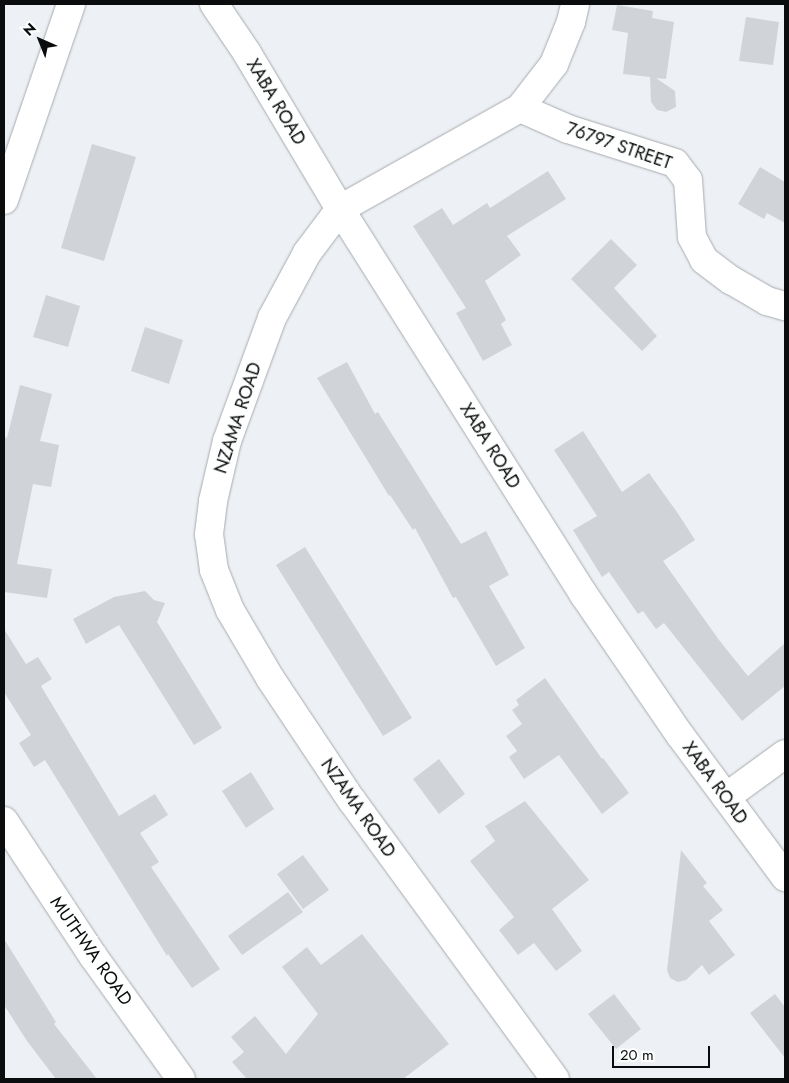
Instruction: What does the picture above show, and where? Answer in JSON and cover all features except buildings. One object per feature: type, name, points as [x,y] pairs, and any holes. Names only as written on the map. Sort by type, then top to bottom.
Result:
[{"type":"street","points":[[4,200],[71,4]]},
{"type":"street","name":"XABA ROAD","points":[[214,4],[247,53],[340,209],[584,595],[726,797],[785,876]]},
{"type":"street","name":"NZAMA ROAD","points":[[556,1079],[352,801],[270,678],[230,610],[214,570],[209,534],[213,501],[227,441],[272,318],[306,253],[340,209],[520,108],[554,64],[571,22],[575,4]]},
{"type":"street","name":"76797 STREET","points":[[520,108],[568,129],[675,163],[688,180],[692,237],[704,260],[731,280],[767,301],[785,306]]},
{"type":"street","points":[[726,797],[785,754]]},
{"type":"street","name":"MUTHWA ROAD","points":[[4,821],[93,956],[182,1079]]}]
